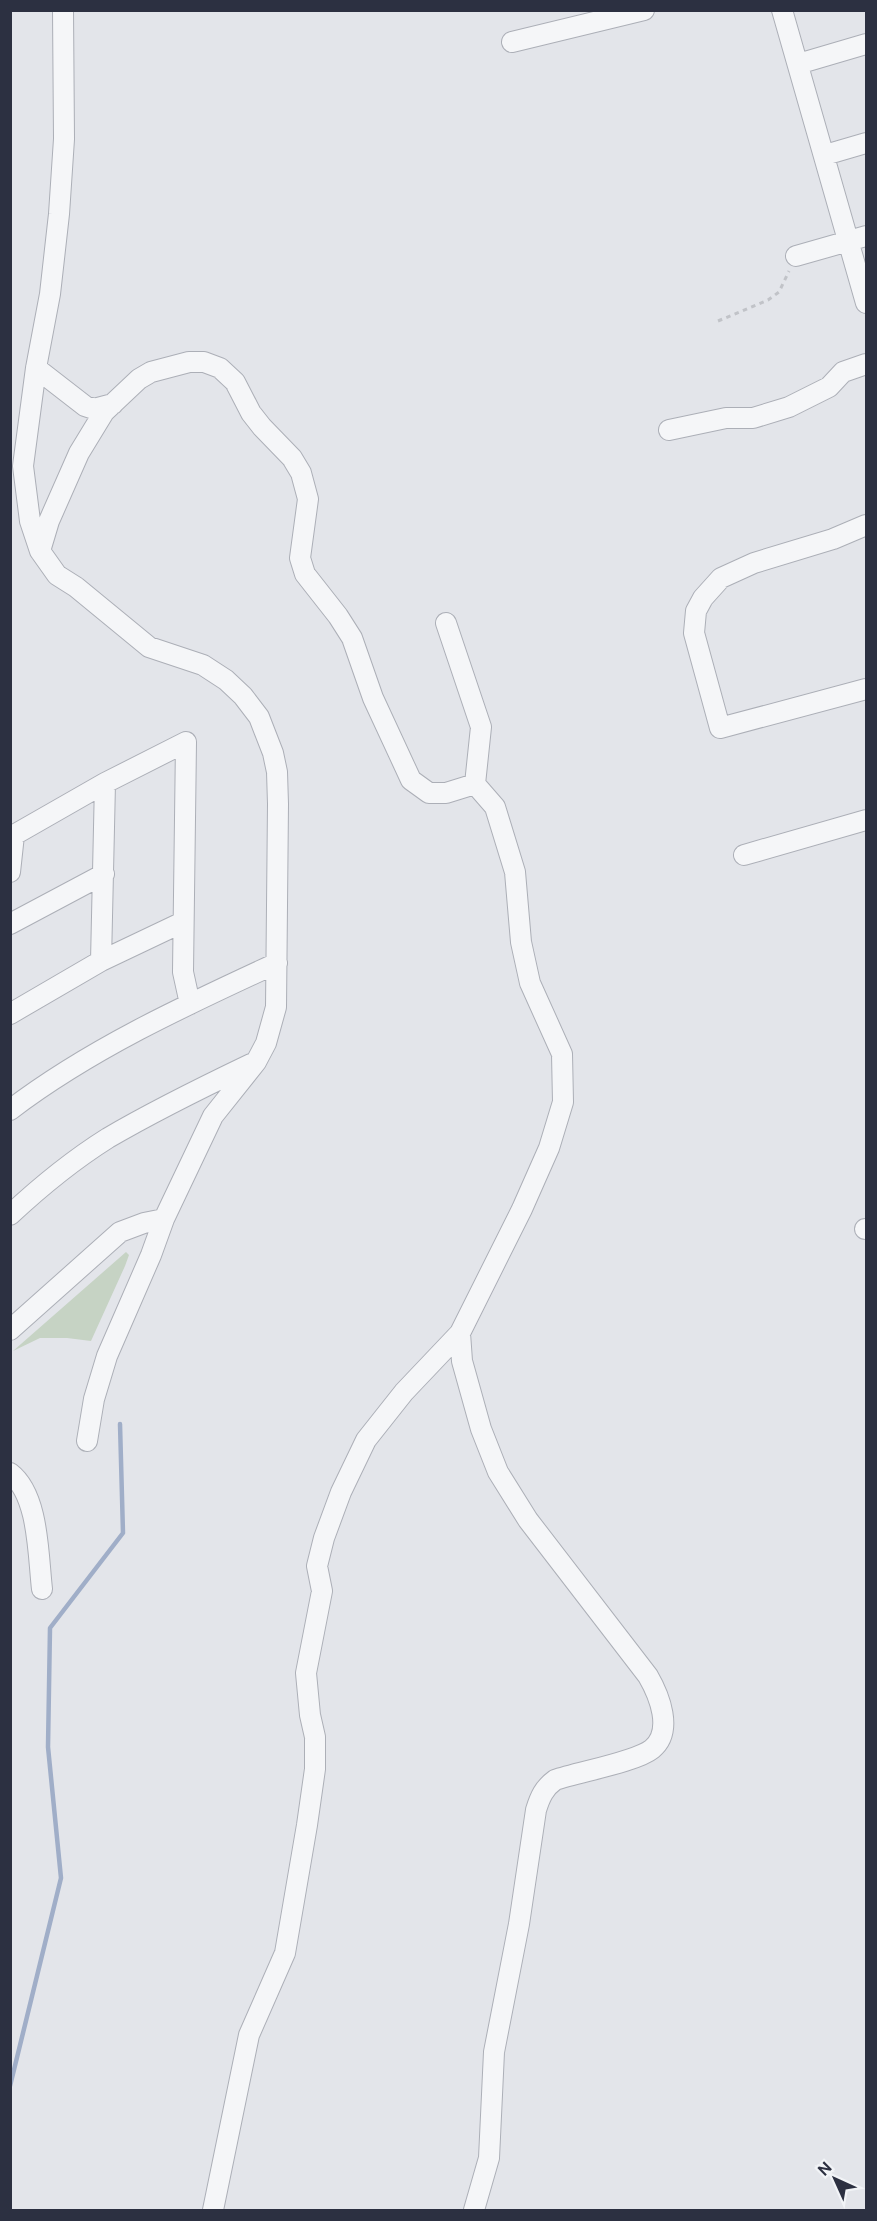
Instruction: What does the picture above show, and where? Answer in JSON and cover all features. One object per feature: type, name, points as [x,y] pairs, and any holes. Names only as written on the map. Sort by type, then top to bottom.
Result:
[{"type":"street","points":[[63,10],[64,139],[59,214],[50,294],[36,368],[23,466],[30,521],[40,551],[57,575],[76,587],[149,647],[203,665],[226,680],[243,696],[259,717],[273,753],[277,783],[276,1007],[266,1043],[256,1062],[213,1116],[164,1219],[99,1378],[87,1441]]},
{"type":"street","points":[[512,42],[584,17],[644,10]]},
{"type":"street","points":[[782,10],[825,155],[858,238],[867,303]]},
{"type":"street","points":[[798,64],[867,44]]},
{"type":"street","points":[[825,155],[867,143]]},
{"type":"street","points":[[796,256],[858,238]]},
{"type":"street","points":[[40,551],[49,521],[79,453],[105,412],[145,375],[189,362],[204,362],[220,368],[235,382],[251,413],[262,428],[292,458],[301,472],[308,500],[300,558],[305,574],[352,638],[373,698],[411,780],[429,793],[446,793],[475,784]]},
{"type":"street","points":[[669,430],[726,418],[753,418],[789,407],[829,387],[843,372],[867,364]]},
{"type":"street","points":[[36,368],[85,406],[94,409],[113,404]]},
{"type":"street","points":[[867,525],[833,539],[754,563],[721,578],[703,598],[696,610],[694,633],[720,728],[867,689]]},
{"type":"street","points":[[213,2211],[249,2035],[285,1953],[307,1825],[315,1769],[315,1737],[310,1715],[306,1673],[322,1591],[317,1566],[324,1538],[341,1492],[366,1440],[404,1392],[460,1333],[536,1179],[549,1148],[563,1102],[562,1054],[530,982],[521,942],[515,872],[495,807],[475,784],[481,727],[446,623]]},
{"type":"street","points":[[10,872],[14,835],[105,783],[186,742],[183,972],[190,1004]]},
{"type":"street","points":[[102,961],[105,783]]},
{"type":"street","points":[[744,855],[867,820]]},
{"type":"street","points":[[10,924],[104,874]]},
{"type":"street","points":[[10,1014],[102,961],[183,922]]},
{"type":"street","points":[[10,1110],[74,1065],[190,1004],[277,963]]},
{"type":"street","points":[[10,1215],[63,1170],[106,1139],[187,1095],[256,1062]]},
{"type":"street","points":[[10,1330],[120,1232],[144,1223],[164,1219]]},
{"type":"street","points":[[460,1333],[462,1361],[467,1384],[498,1472],[528,1520],[648,1676],[659,1694],[663,1714],[660,1735],[654,1747],[641,1756],[555,1780],[546,1787],[540,1798],[536,1810],[515,1948],[494,2052],[489,2158],[474,2211]]},
{"type":"street","points":[[10,1473],[26,1489],[32,1511],[42,1589]]},
{"type":"path","points":[[718,321],[768,300],[779,292],[796,256]]},
{"type":"green space","points":[[126,1252],[129,1255],[125,1266],[91,1341],[40,1338],[13,1351]]},
{"type":"waterway","points":[[10,2086],[61,1878],[48,1747],[50,1628],[123,1533],[120,1424]]}]
